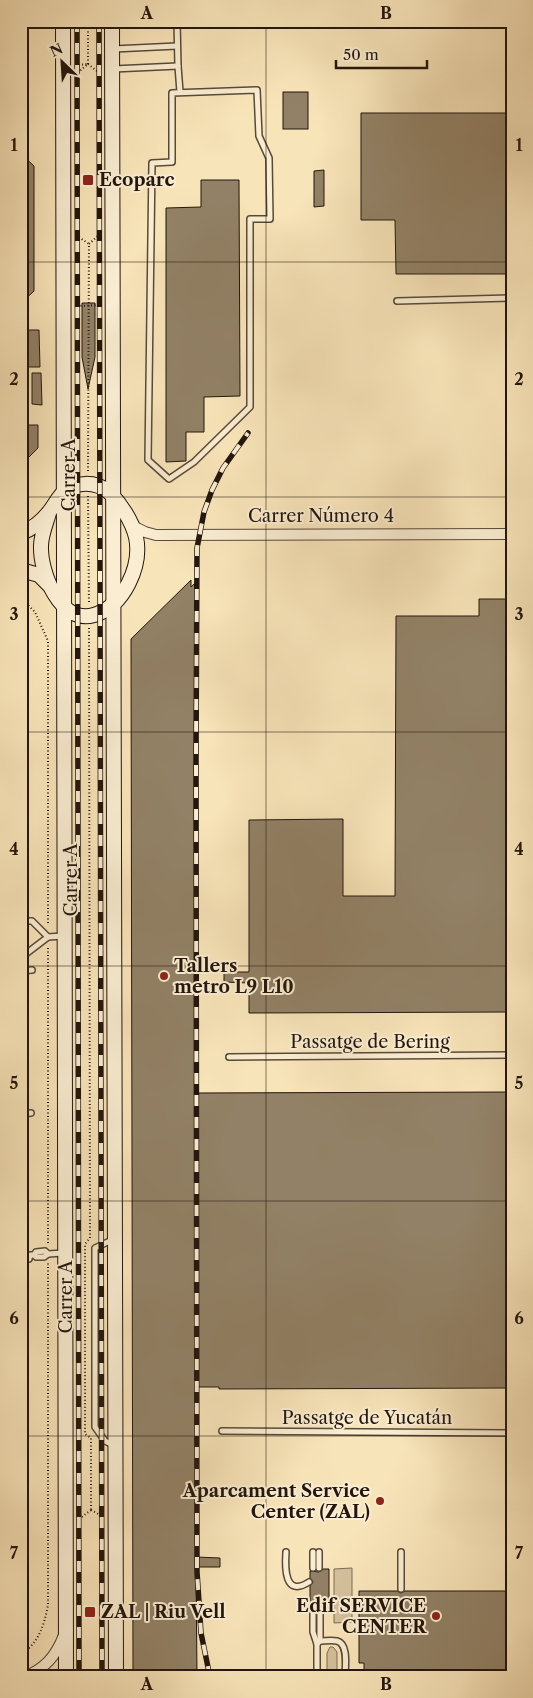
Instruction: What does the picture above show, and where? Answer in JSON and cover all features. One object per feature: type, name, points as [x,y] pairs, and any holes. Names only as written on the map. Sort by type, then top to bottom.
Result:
[{"type":"main road","name":"Carrer A","points":[[63,21],[66,1677]]},
{"type":"main road","points":[[112,21],[115,603],[116,1677]]},
{"type":"main road","points":[[21,533],[36,525],[49,513],[64,492],[72,487],[88,484],[104,488],[113,496],[133,526],[137,548],[136,560],[127,586],[115,603],[105,611],[89,616],[81,616],[72,612],[64,606],[50,586],[39,575],[21,570]]},
{"type":"main road","points":[[49,513],[41,544],[44,571],[50,586]]},
{"type":"street","name":"Carrer Número 4","points":[[133,526],[156,535],[512,534]]},
{"type":"street","points":[[24,1677],[43,1668],[52,1658],[60,1646],[66,1630]]},
{"type":"lane","points":[[177,21],[180,92]]},
{"type":"lane","points":[[112,49],[177,46]]},
{"type":"lane","points":[[112,69],[178,66]]},
{"type":"lane","points":[[257,90],[259,136],[269,158],[270,218],[250,219],[250,407],[194,462],[169,479],[148,460],[152,163],[172,162],[172,93],[180,92],[257,90]]},
{"type":"lane","points":[[397,301],[512,298]]},
{"type":"lane","points":[[21,921],[32,921],[48,937]]},
{"type":"lane","points":[[21,954],[27,953],[48,937],[65,936]]},
{"type":"lane","points":[[21,971],[32,970]]},
{"type":"lane","name":"Passatge de Bering","points":[[229,1056],[512,1055]]},
{"type":"lane","points":[[21,1114],[31,1113]]},
{"type":"lane","points":[[116,1237],[95,1248],[94,1427],[105,1441],[116,1447]]},
{"type":"lane","points":[[21,1259],[29,1259],[32,1255],[44,1257],[48,1254],[65,1253]]},
{"type":"lane","name":"Passatge de Yucatán","points":[[222,1431],[512,1433]]},
{"type":"lane","points":[[286,1552],[285,1572],[289,1581],[297,1586],[302,1586],[309,1582]]},
{"type":"lane","points":[[313,1552],[313,1568]]},
{"type":"lane","points":[[319,1552],[319,1568]]},
{"type":"lane","points":[[401,1552],[401,1590]]},
{"type":"lane","points":[[313,1610],[313,1632],[319,1643]]},
{"type":"lane","points":[[317,1677],[320,1610]]},
{"type":"lane","points":[[319,1643],[338,1641],[344,1646],[345,1677]]},
{"type":"path","points":[[72,65],[88,64],[88,21]]},
{"type":"path","name":"Carrer A","points":[[88,244],[90,1238],[85,1244],[85,1434],[91,1438],[91,1510]]},
{"type":"path","points":[[72,306],[104,305]]},
{"type":"path","name":"Carrer A","points":[[21,598],[35,612],[48,641],[48,1605],[41,1633],[21,1655]]},
{"type":"shaded area","points":[[352,1568],[352,1622],[334,1623],[334,1569]]},
{"type":"shaded area","points":[[330,1647],[333,1647],[337,1652],[337,1677],[327,1677],[327,1653]]},
{"type":"building","points":[[283,92],[308,92],[308,129],[283,129]]},
{"type":"building","points":[[361,113],[512,113],[512,274],[396,274],[395,220],[361,220]]},
{"type":"building","points":[[21,154],[34,166],[34,291],[21,303]]},
{"type":"building","points":[[324,170],[324,206],[314,207],[314,171]]},
{"type":"building","points":[[201,180],[239,180],[240,396],[204,397],[204,432],[186,432],[186,461],[166,462],[166,208],[201,207]]},
{"type":"building","points":[[82,303],[95,303],[95,357],[88,389],[82,357]]},
{"type":"building","points":[[21,330],[39,330],[40,367],[21,367]]},
{"type":"building","points":[[32,373],[41,373],[42,405],[32,404]]},
{"type":"building","points":[[21,425],[38,425],[38,448],[21,465]]},
{"type":"building","points":[[191,580],[191,587],[195,583],[195,1093],[512,1092],[512,1388],[219,1389],[219,1387],[196,1387],[196,1557],[220,1558],[220,1567],[196,1567],[197,1677],[133,1677],[131,639]]},
{"type":"building","points":[[479,599],[512,599],[512,1012],[249,1013],[249,983],[224,982],[224,972],[249,972],[249,820],[343,819],[343,896],[395,896],[396,616],[479,616]]},
{"type":"building","points":[[323,1569],[329,1569],[329,1610],[324,1610],[320,1606],[310,1607],[310,1586],[313,1582],[310,1578],[310,1571],[319,1572]]},
{"type":"building","name":"Edif SERVICE CENTER","points":[[359,1591],[397,1591],[401,1593],[405,1591],[512,1591],[512,1675],[364,1675],[364,1663],[359,1663]]},
{"type":"railway","points":[[77,21],[79,1677]]},
{"type":"railway","points":[[99,21],[102,1677]]},
{"type":"railway","points":[[210,1677],[201,1633],[197,1572],[197,548],[204,512],[212,490],[223,468],[248,433]]},
{"type":"place","name":"Ecoparc","points":[[88,180]]},
{"type":"place","name":"Tallers metro L9 L10","points":[[164,976]]},
{"type":"place","name":"Aparcament Service Center (ZAL)","points":[[380,1501]]},
{"type":"place","name":"ZAL | Riu Vell","points":[[90,1612]]},
{"type":"place","name":"Edif SERVICE CENTER","points":[[436,1616]]}]
